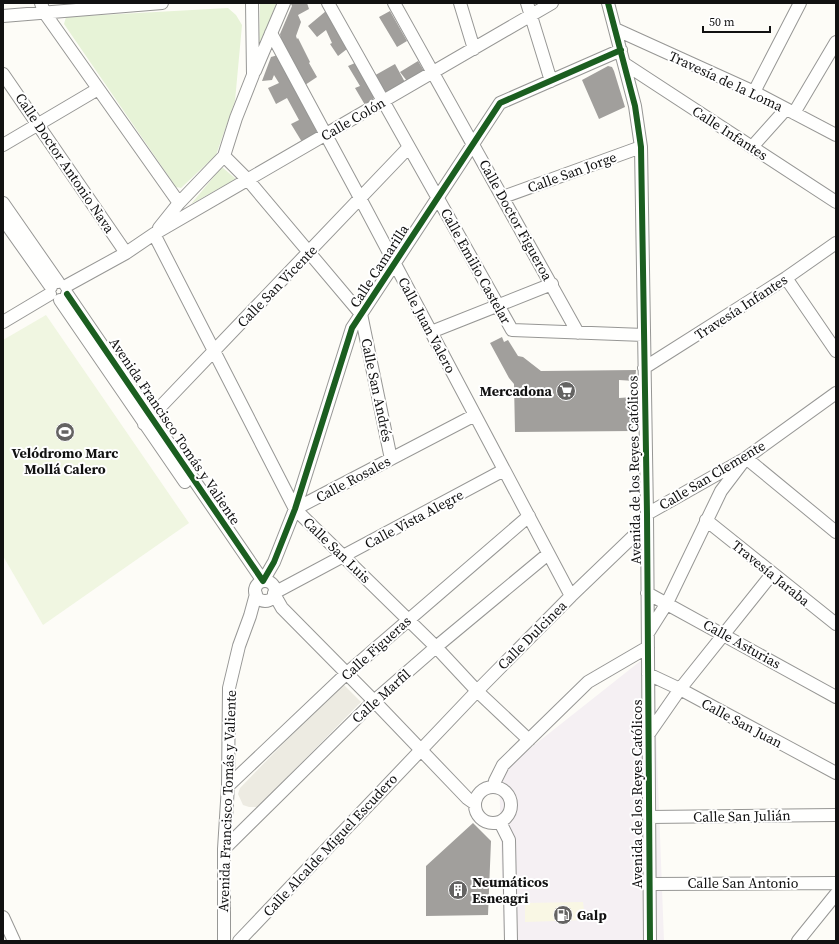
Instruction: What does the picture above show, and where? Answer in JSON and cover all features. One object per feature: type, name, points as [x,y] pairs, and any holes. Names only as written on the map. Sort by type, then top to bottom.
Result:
[{"type":"street","points":[[3,16],[42,8],[162,3]]},
{"type":"street","points":[[252,3],[253,75]]},
{"type":"street","points":[[224,156],[236,118],[284,3]]},
{"type":"street","name":"Calle Emilio Castelar","points":[[328,3],[512,330],[644,335]]},
{"type":"street","name":"Calle Doctor Figueroa","points":[[394,3],[578,333]]},
{"type":"street","points":[[460,3],[474,49]]},
{"type":"street","points":[[527,3],[550,81]]},
{"type":"street","name":"Calle Colón","points":[[3,322],[126,253],[154,234],[552,3]]},
{"type":"street","name":"Avenida de los Reyes Católicos","points":[[608,3],[635,106],[641,147],[648,633],[650,941]]},
{"type":"street","points":[[754,92],[800,3]]},
{"type":"street","points":[[42,8],[179,203]]},
{"type":"street","name":"Travesía de la Loma","points":[[615,29],[754,92],[836,135]]},
{"type":"street","name":"Calle Juan Valero","points":[[271,33],[571,596]]},
{"type":"street","points":[[752,147],[790,111],[836,42]]},
{"type":"street","name":"Calle Camarilla","points":[[268,591],[274,562],[295,509],[352,328],[361,314],[500,103],[621,50]]},
{"type":"street","name":"Calle Infantes","points":[[625,64],[836,202]]},
{"type":"street","name":"Calle Doctor Antonio Nava","points":[[3,74],[126,253]]},
{"type":"street","points":[[3,145],[98,89]]},
{"type":"street","name":"Calle San Vicente","points":[[147,421],[409,147]]},
{"type":"street","name":"Calle San Jorge","points":[[503,197],[641,147]]},
{"type":"street","name":"Calle Colón","points":[[154,234],[179,203],[224,156]]},
{"type":"street","name":"Calle San Andrés","points":[[224,156],[248,180],[361,314],[391,459]]},
{"type":"street","name":"Avenida Francisco Tomás y Valiente","points":[[3,203],[58,290],[147,421],[268,591],[250,616],[239,646],[229,688],[228,786],[224,849],[224,941]]},
{"type":"street","name":"Avenida Francisco Tomás y Valiente","points":[[3,219],[58,290]]},
{"type":"street","name":"Calle San Luis","points":[[154,234],[295,509],[436,647],[477,691],[529,740]]},
{"type":"street","name":"Travesía Infantes","points":[[644,368],[786,278],[836,243]]},
{"type":"street","points":[[786,278],[836,350]]},
{"type":"street","points":[[431,332],[552,284]]},
{"type":"street","name":"Calle San Clemente","points":[[646,519],[746,458],[836,393]]},
{"type":"street","name":"Calle Rosales","points":[[295,509],[475,415]]},
{"type":"street","points":[[648,633],[667,603],[720,491],[746,458],[836,532]]},
{"type":"street","name":"Calle Vista Alegre","points":[[268,591],[344,556],[504,470]]},
{"type":"street","name":"Calle Figueras","points":[[228,786],[346,673],[528,516]]},
{"type":"street","name":"Calle Dulcinea","points":[[421,750],[646,519]]},
{"type":"street","name":"Travesía Jaraba","points":[[706,520],[836,624]]},
{"type":"street","name":"Calle Marfil","points":[[224,849],[374,701],[436,647],[548,554]]},
{"type":"street","points":[[648,735],[680,689],[772,574]]},
{"type":"street","points":[[268,591],[282,608],[467,798],[474,803]]},
{"type":"street","name":"Calle Asturias","points":[[647,593],[725,634],[836,697]]},
{"type":"street","points":[[495,786],[495,780],[503,765],[588,682],[648,647]]},
{"type":"street","name":"Calle San Juan","points":[[648,674],[680,689],[836,773]]},
{"type":"street","name":"Calle Alcalde Miguel Escudero","points":[[239,941],[421,750]]},
{"type":"street","points":[[495,786],[506,792],[511,802],[509,814],[505,819],[500,822],[493,823],[482,820],[477,815],[474,803],[476,797],[484,788],[495,786]]},
{"type":"street","name":"Calle San Julián","points":[[649,817],[836,815]]},
{"type":"street","points":[[500,822],[509,840],[511,941]]},
{"type":"street","name":"Calle San Antonio","points":[[650,884],[836,883]]},
{"type":"street","points":[[798,941],[836,894]]},
{"type":"street","points":[[3,917],[14,941]]},
{"type":"shaded area","points":[[653,651],[664,941],[504,941],[499,773]]},
{"type":"shaded area","points":[[342,683],[361,702],[258,807],[243,805],[238,794],[240,788]]},
{"type":"shaded area","points":[[583,902],[585,920],[525,922],[525,903]]},
{"type":"green space","points":[[260,3],[276,3],[259,51]]},
{"type":"green space","points":[[228,8],[236,15],[242,25],[235,101],[216,155],[181,188],[176,187],[64,24],[66,17]]},
{"type":"green space","points":[[222,167],[236,179],[191,204]]},
{"type":"green space","name":"Velódromo Marc Mollá Calero","points":[[46,315],[189,523],[43,625],[3,556],[3,340]]},
{"type":"building","points":[[307,3],[309,9],[298,15],[301,22],[296,36],[317,77],[305,85],[281,40],[280,34],[292,6],[291,4]]},
{"type":"building","points":[[326,11],[347,49],[338,56],[330,44],[332,43],[326,30],[317,37],[308,26]]},
{"type":"building","points":[[390,11],[407,41],[397,47],[379,17]]},
{"type":"building","points":[[278,55],[317,128],[316,134],[302,142],[291,124],[299,120],[287,98],[276,104],[268,88],[279,83],[274,75],[272,80],[262,81],[271,57]]},
{"type":"building","points":[[418,61],[424,71],[407,81],[400,72]]},
{"type":"building","points":[[355,63],[374,97],[373,100],[365,105],[355,88],[360,86],[348,66]]},
{"type":"building","points":[[395,64],[406,84],[386,95],[372,77]]},
{"type":"building","points":[[608,66],[612,67],[614,71],[625,107],[599,119],[582,80]]},
{"type":"building","name":"Mercadona","points":[[502,337],[504,342],[508,340],[518,356],[523,357],[541,371],[636,370],[635,381],[619,380],[619,398],[633,397],[633,431],[515,432],[514,384],[509,378],[490,343]]},
{"type":"building","name":"Neumáticos Esneagri","points":[[473,823],[491,841],[488,915],[426,916],[426,866]]},
{"type":"cycle path","points":[[608,3],[635,106],[641,147],[647,514],[650,941]]},
{"type":"cycle path","points":[[67,294],[263,581],[274,562],[295,509],[352,328],[500,103],[621,50]]},
{"type":"place","name":"Mercadona","points":[[566,391]]},
{"type":"place","name":"Velódromo Marc Mollá Calero","points":[[65,432]]},
{"type":"place","name":"Neumáticos Esneagri","points":[[458,890]]},
{"type":"place","name":"Galp","points":[[563,915]]}]
